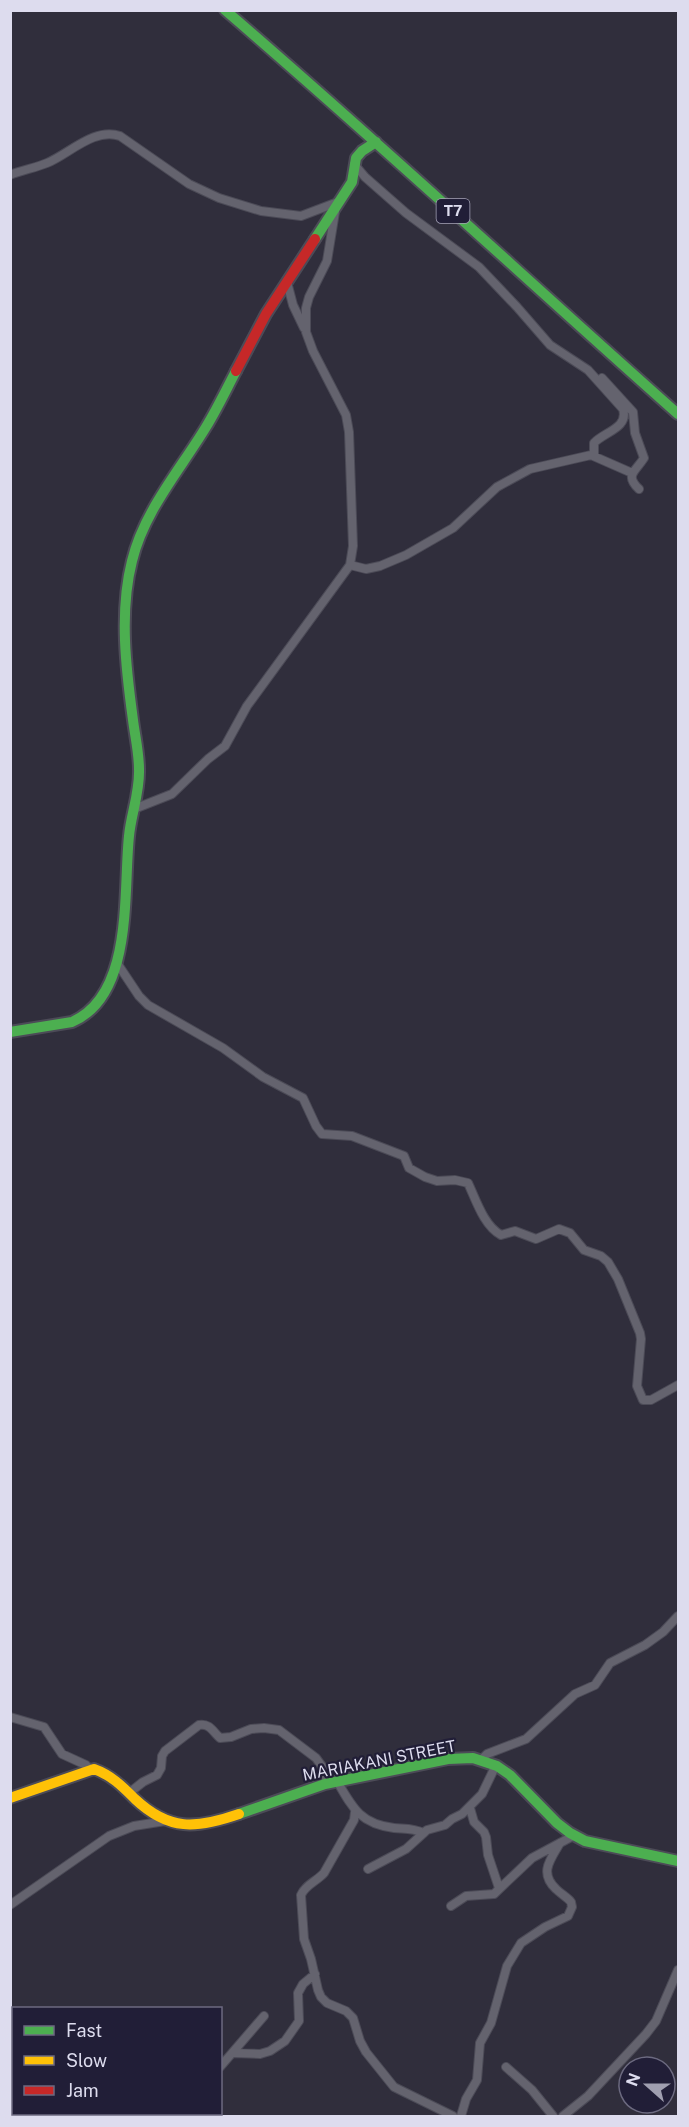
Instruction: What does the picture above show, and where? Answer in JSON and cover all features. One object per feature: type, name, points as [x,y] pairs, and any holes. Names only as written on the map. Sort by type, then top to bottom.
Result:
[{"type":"main road","name":"T7","points":[[225,10],[376,142],[678,414]]},
{"type":"main road","points":[[10,1032],[79,1020],[91,1010],[106,991],[117,963],[121,942],[129,834],[139,770],[125,649],[126,607],[134,555],[152,511],[203,433],[266,314],[352,182],[354,164],[359,154],[376,142]]},
{"type":"main road","name":"MARIAKANI STREET","points":[[90,1769],[106,1773],[145,1808],[167,1821],[182,1825],[205,1824],[240,1815],[296,1792],[332,1782],[450,1758],[481,1760],[496,1765],[526,1791],[557,1825],[573,1836],[678,1861]]},
{"type":"main road","points":[[10,1798],[90,1769]]},
{"type":"street","points":[[10,175],[52,161],[96,136],[106,133],[120,136],[189,184],[219,198],[261,210],[301,216],[338,202]]},
{"type":"street","points":[[354,164],[365,177],[420,225],[479,267],[550,345],[603,379],[633,412],[635,433],[644,459],[632,473],[632,481],[639,489]]},
{"type":"street","points":[[306,332],[306,309],[309,297],[327,261],[338,202]]},
{"type":"street","points":[[134,809],[172,794],[225,746],[247,706],[350,565],[353,546],[351,458],[346,415],[313,351],[293,305],[287,282]]},
{"type":"street","points":[[588,370],[625,412],[624,420],[619,426],[594,443],[594,455]]},
{"type":"street","points":[[350,565],[366,568],[393,562],[453,528],[497,487],[514,476],[546,464],[594,455],[613,466],[632,473]]},
{"type":"street","points":[[117,963],[139,996],[148,1005],[223,1048],[279,1086],[303,1098],[322,1134],[352,1136],[404,1156],[407,1166],[412,1171],[432,1179],[468,1183],[492,1229],[501,1235],[515,1231],[536,1239],[559,1229],[570,1233],[584,1250],[605,1259],[618,1279],[640,1333],[637,1386],[643,1400],[651,1400],[678,1386]]},
{"type":"street","points":[[481,1760],[486,1754],[526,1738],[575,1694],[595,1685],[610,1663],[651,1641],[678,1616]]},
{"type":"street","points":[[10,1717],[44,1727],[62,1754],[87,1765],[90,1769]]},
{"type":"street","points":[[129,1793],[143,1782],[158,1775],[165,1751],[199,1725],[211,1727],[220,1738],[231,1737],[251,1729],[279,1730],[316,1758],[356,1812],[378,1825],[414,1829],[423,1833]]},
{"type":"street","points":[[368,1869],[406,1850],[423,1833],[445,1825],[470,1808],[486,1789],[496,1765]]},
{"type":"street","points":[[470,1808],[474,1822],[486,1836],[488,1855],[499,1888]]},
{"type":"street","points":[[356,1812],[354,1820],[324,1873],[303,1890],[301,1895],[304,1939],[312,1959],[321,1997],[327,2003],[346,2011],[352,2018],[366,2052],[394,2087],[453,2116]]},
{"type":"street","points":[[10,1905],[109,1836],[134,1826],[167,1821]]},
{"type":"street","points":[[451,1906],[466,1896],[490,1895],[532,1858],[573,1836]]},
{"type":"street","points":[[461,2116],[466,2099],[477,2080],[480,2043],[491,2023],[501,1982],[512,1956],[522,1943],[571,1912],[571,1902],[551,1883],[547,1876],[548,1862],[560,1843]]},
{"type":"street","points":[[563,2116],[588,2096],[635,2048],[656,2021],[678,1970]]},
{"type":"street","points":[[234,2053],[260,2054],[270,2051],[285,2041],[299,2021],[298,1993],[315,1974]]},
{"type":"street","points":[[222,2065],[264,2016]]},
{"type":"street","points":[[506,2067],[532,2090],[553,2116]]},
{"type":"traffic: fast","points":[[225,10],[678,414]]},
{"type":"traffic: fast","points":[[315,239],[352,182],[356,158],[376,142]]},
{"type":"traffic: fast","points":[[10,1032],[72,1022],[92,1009],[106,989],[116,966],[125,912],[129,836],[139,778],[125,640],[128,580],[145,525],[210,420],[236,371]]},
{"type":"traffic: fast","points":[[239,1814],[325,1784],[448,1759],[473,1758],[497,1766],[510,1775],[557,1823],[585,1841],[678,1861]]},
{"type":"traffic: slow","points":[[10,1798],[94,1769],[116,1781],[147,1809],[172,1822],[196,1824],[239,1814]]},
{"type":"traffic: jam","points":[[236,371],[266,314],[315,239]]}]
